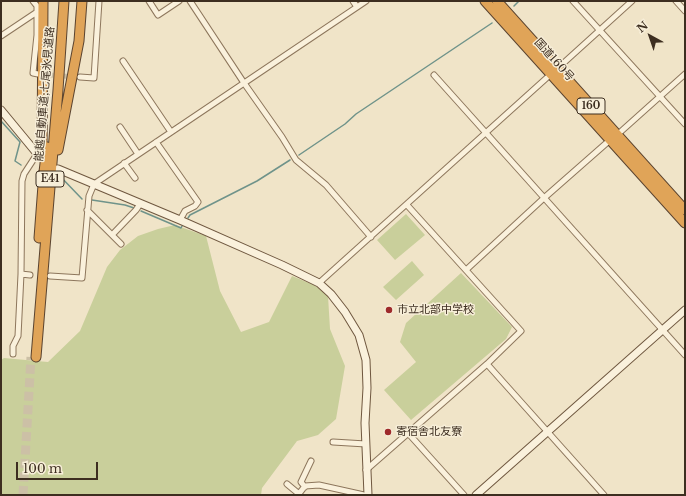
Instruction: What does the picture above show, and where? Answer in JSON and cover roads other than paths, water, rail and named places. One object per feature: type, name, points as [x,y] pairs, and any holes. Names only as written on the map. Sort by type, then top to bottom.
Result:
[{"type":"highway","points":[[43,1],[45,204]]},
{"type":"highway","name":"能越自動車道;七尾氷見道路","points":[[33,357],[59,1]]},
{"type":"highway","name":"能越自動車道;七尾氷見道路","points":[[45,204],[58,90],[64,1]]},
{"type":"highway","points":[[45,204],[78,41],[82,1]]},
{"type":"highway","name":"国道160号","points":[[485,1],[551,74],[685,210]]},
{"type":"highway","name":"国道160号","points":[[497,1],[558,68],[685,223]]},
{"type":"street","points":[[33,1],[37,6],[37,36],[34,73],[38,74]]},
{"type":"street","points":[[80,77],[94,78],[99,1]]},
{"type":"street","points":[[149,1],[158,15],[179,1]]},
{"type":"street","points":[[190,1],[296,160],[326,185],[371,237]]},
{"type":"street","points":[[353,1],[356,7]]},
{"type":"street","points":[[50,276],[82,278],[87,210],[89,196],[94,184],[366,1]]},
{"type":"street","points":[[574,1],[685,124]]},
{"type":"street","points":[[558,68],[632,1]]},
{"type":"street","points":[[676,1],[685,11]]},
{"type":"street","points":[[1,36],[37,12]]},
{"type":"street","points":[[123,61],[171,132]]},
{"type":"street","points":[[319,283],[551,74]]},
{"type":"street","points":[[466,270],[544,198],[685,74]]},
{"type":"street","points":[[434,75],[685,355]]},
{"type":"street","points":[[1,110],[38,155],[24,174],[22,181],[21,274],[18,336],[13,346],[13,354]]},
{"type":"street","points":[[120,127],[138,154]]},
{"type":"street","points":[[156,142],[198,202],[195,206],[185,211],[180,220]]},
{"type":"street","points":[[124,163],[134,178]]},
{"type":"street","points":[[58,169],[180,220],[319,283],[331,294],[345,312],[359,335],[366,360],[366,470],[368,495]]},
{"type":"street","points":[[112,235],[140,204]]},
{"type":"street","points":[[366,470],[487,364],[521,332],[406,205]]},
{"type":"street","points":[[87,210],[121,244]]},
{"type":"street","points":[[21,274],[30,275]]},
{"type":"street","points":[[476,495],[685,310]]},
{"type":"street","points":[[487,364],[604,495]]},
{"type":"street","points":[[408,433],[464,495]]},
{"type":"street","points":[[333,442],[366,444]]},
{"type":"street","points":[[305,487],[301,482],[311,461]]},
{"type":"street","points":[[287,484],[299,494],[305,487],[319,485],[364,495]]},
{"type":"waterway","points":[[514,6],[519,1]]},
{"type":"waterway","points":[[299,155],[345,124],[356,114],[492,23]]},
{"type":"waterway","points":[[1,121],[20,142],[15,161],[21,165]]},
{"type":"waterway","points":[[188,218],[190,215],[257,181],[290,160]]},
{"type":"waterway","points":[[57,173],[82,199]]},
{"type":"waterway","points":[[92,200],[125,205],[134,208]]},
{"type":"waterway","points":[[141,211],[181,228],[182,226]]},
{"type":"tunnel","points":[[41,74],[73,77]]},
{"type":"tunnel","points":[[23,495],[31,357]]},
{"type":"place","name":"市立北部中学校","points":[[389,310]]},
{"type":"place","name":"寄宿舎北友寮","points":[[388,432]]}]
